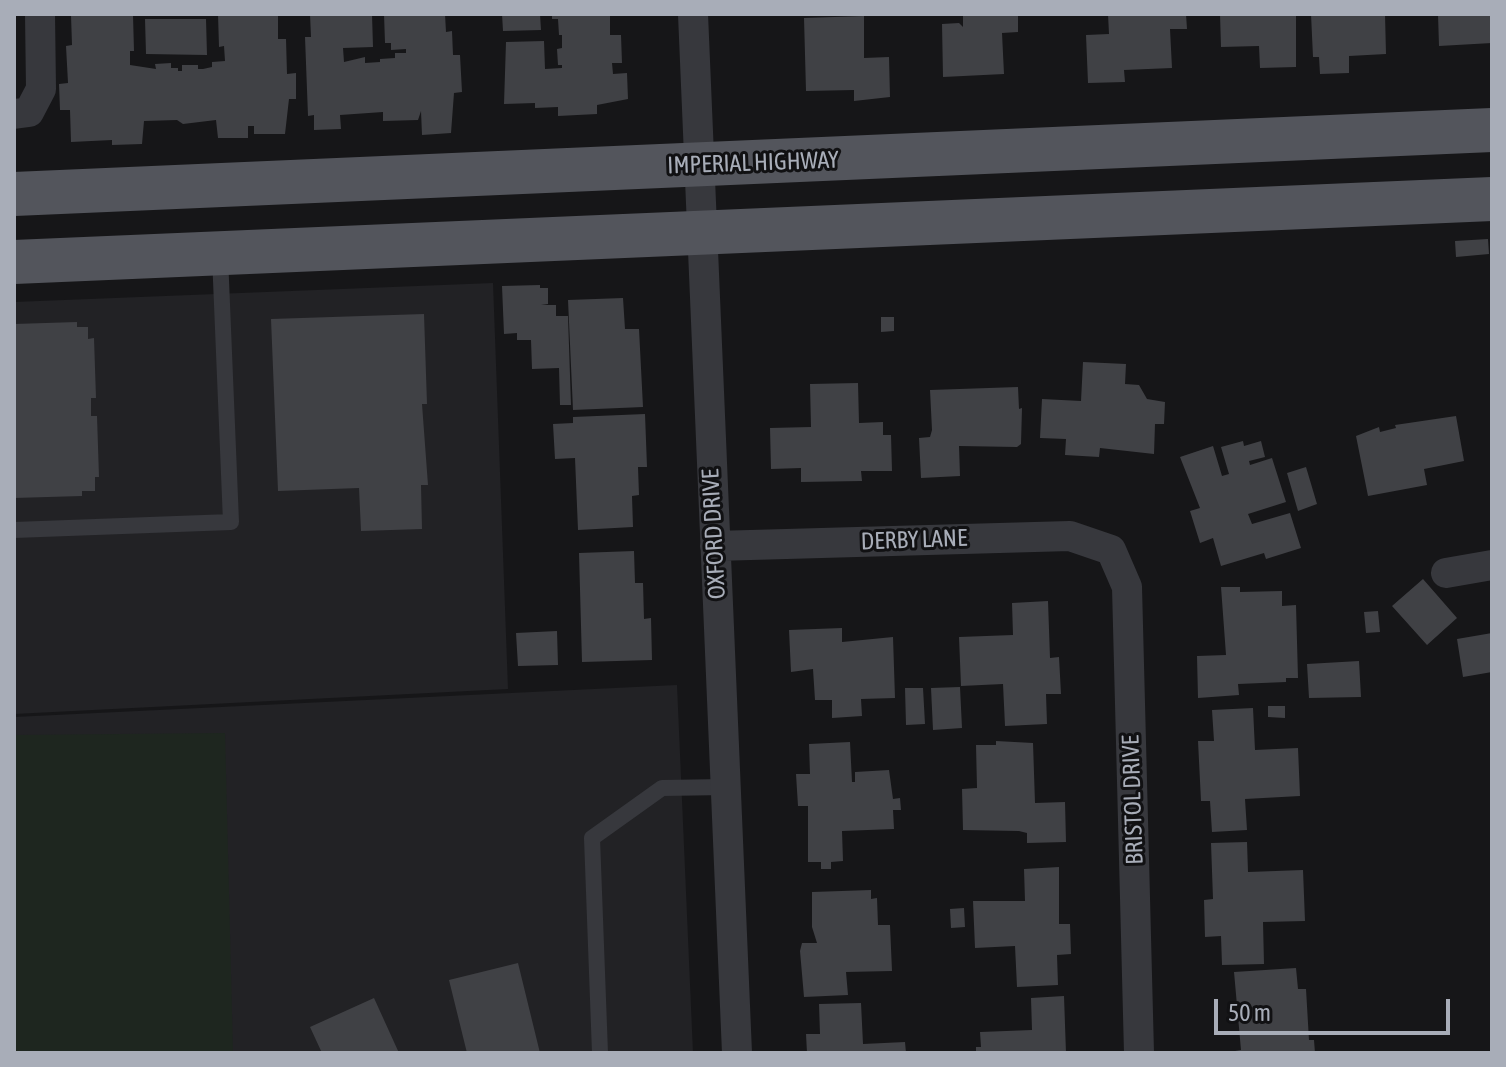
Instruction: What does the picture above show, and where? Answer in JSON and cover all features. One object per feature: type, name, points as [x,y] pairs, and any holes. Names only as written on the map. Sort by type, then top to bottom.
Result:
[{"type":"main road","name":"IMPERIAL HIGHWAY","points":[[14,194],[1492,130]]},
{"type":"main road","points":[[14,262],[1492,199]]},
{"type":"street","points":[[14,114],[29,112],[41,89],[40,14]]},
{"type":"street","name":"OXFORD DRIVE","points":[[693,14],[737,1053]]},
{"type":"street","name":"DERBY LANE","points":[[715,546],[1070,536],[1111,550]]},
{"type":"street","name":"BRISTOL DRIVE","points":[[1111,550],[1127,587],[1139,1053]]},
{"type":"street","points":[[1446,573],[1492,565]]},
{"type":"lane","points":[[14,530],[231,522],[220,253]]},
{"type":"lane","points":[[600,1053],[592,838],[662,788],[726,787]]},
{"type":"shaded area","points":[[493,283],[508,689],[14,714],[14,302]]},
{"type":"shaded area","points":[[677,685],[693,1053],[14,1053],[14,717]]},
{"type":"shaded area","points":[[225,733],[233,1053],[14,1053],[14,735]]},
{"type":"building","points":[[218,14],[278,14],[278,39],[286,39],[287,74],[296,73],[296,99],[289,99],[285,134],[254,134],[254,126],[248,126],[248,138],[218,138],[216,120],[183,124],[177,120],[144,121],[142,144],[112,145],[112,140],[71,142],[70,110],[60,110],[59,84],[68,83],[66,46],[72,45],[71,15],[133,15],[134,51],[130,51],[130,65],[156,69],[155,64],[171,63],[171,68],[182,71],[182,65],[198,65],[198,69],[203,69],[212,67],[212,62],[225,61],[224,46],[219,47]]},
{"type":"building","points":[[310,14],[372,14],[373,47],[343,48],[344,62],[365,57],[365,63],[395,58],[395,53],[406,53],[406,49],[391,50],[391,43],[385,43],[384,14],[445,14],[446,32],[452,31],[453,55],[460,55],[462,92],[454,93],[451,133],[422,135],[421,111],[418,120],[383,121],[383,112],[340,115],[341,129],[314,130],[314,115],[308,116],[305,37],[311,37]]},
{"type":"building","points":[[502,14],[540,14],[541,30],[503,31]]},
{"type":"building","points":[[552,14],[610,14],[610,35],[621,35],[622,63],[612,63],[613,74],[627,73],[628,99],[597,105],[597,114],[558,116],[558,107],[535,108],[535,103],[504,104],[506,42],[544,41],[545,69],[562,68],[558,65],[557,49],[562,48],[562,35],[559,35],[558,19],[552,19]]},
{"type":"building","points":[[963,14],[1018,14],[1018,32],[1002,33],[1004,74],[943,77],[942,24],[959,23],[963,27]]},
{"type":"building","points":[[1108,14],[1186,14],[1187,29],[1170,29],[1172,68],[1124,70],[1125,82],[1088,83],[1086,35],[1109,34]]},
{"type":"building","points":[[1220,14],[1296,14],[1296,67],[1260,68],[1259,46],[1221,47]]},
{"type":"building","points":[[1311,14],[1385,14],[1386,54],[1349,56],[1349,73],[1320,74],[1319,57],[1313,57]]},
{"type":"building","points":[[1438,14],[1492,14],[1492,43],[1439,46]]},
{"type":"building","points":[[864,16],[864,58],[889,57],[890,97],[854,101],[854,90],[806,91],[804,18]]},
{"type":"building","points":[[145,19],[206,19],[207,55],[146,54]]},
{"type":"building","points":[[1488,239],[1489,254],[1456,257],[1455,241]]},
{"type":"building","points":[[540,285],[540,288],[548,288],[548,304],[541,305],[556,305],[556,316],[568,316],[571,405],[560,405],[559,368],[532,369],[531,340],[517,340],[517,333],[504,334],[502,286]]},
{"type":"building","points":[[623,298],[625,329],[639,329],[643,407],[573,410],[568,300]]},
{"type":"building","points":[[424,314],[427,404],[422,404],[428,485],[421,485],[422,529],[361,531],[359,488],[278,491],[271,319]]},
{"type":"building","points":[[881,317],[894,317],[894,331],[881,332]]},
{"type":"building","points":[[77,322],[77,327],[88,327],[88,339],[94,338],[96,398],[91,398],[91,416],[97,416],[99,477],[95,477],[95,491],[82,491],[82,496],[14,498],[14,324]]},
{"type":"building","points":[[1083,362],[1126,364],[1125,384],[1139,385],[1147,399],[1165,402],[1164,424],[1155,424],[1154,454],[1100,448],[1099,457],[1065,455],[1066,439],[1040,438],[1042,399],[1081,401]]},
{"type":"building","points":[[858,383],[859,423],[883,422],[883,435],[891,435],[892,471],[861,471],[862,481],[801,482],[801,468],[771,469],[770,428],[811,427],[810,384]]},
{"type":"building","points":[[1018,387],[1019,409],[1022,408],[1021,444],[1017,447],[959,446],[960,476],[921,478],[919,438],[930,437],[932,430],[930,390]]},
{"type":"building","points":[[645,414],[647,467],[638,467],[639,495],[632,496],[633,527],[578,530],[575,458],[555,459],[553,424],[573,423],[573,417]]},
{"type":"building","points":[[1456,416],[1464,461],[1424,469],[1427,485],[1368,496],[1356,436],[1379,427],[1380,432],[1396,428],[1395,425]]},
{"type":"building","points":[[1243,441],[1244,446],[1261,441],[1265,457],[1249,461],[1250,465],[1272,458],[1286,502],[1248,514],[1252,524],[1290,513],[1301,548],[1266,559],[1264,553],[1221,566],[1213,538],[1200,543],[1190,511],[1200,508],[1180,457],[1213,446],[1222,476],[1229,474],[1221,447]]},
{"type":"building","points":[[1306,467],[1317,504],[1298,511],[1287,473]]},
{"type":"building","points":[[634,551],[635,583],[643,583],[644,619],[651,618],[652,660],[582,662],[579,553]]},
{"type":"building","points":[[1423,579],[1457,618],[1427,645],[1392,606]]},
{"type":"building","points":[[1221,587],[1240,587],[1240,592],[1282,591],[1282,606],[1296,605],[1298,678],[1286,678],[1286,682],[1238,684],[1239,695],[1198,698],[1197,656],[1226,655]]},
{"type":"building","points":[[1048,601],[1050,658],[1059,657],[1061,694],[1046,694],[1047,724],[1005,726],[1003,684],[961,686],[959,637],[1013,635],[1012,603]]},
{"type":"building","points":[[1378,611],[1380,632],[1366,633],[1364,612]]},
{"type":"building","points":[[842,628],[842,642],[893,637],[895,698],[861,699],[862,716],[832,718],[832,700],[815,700],[813,669],[791,672],[789,630]]},
{"type":"building","points":[[557,631],[558,665],[518,666],[516,633]]},
{"type":"building","points":[[1492,633],[1492,672],[1463,677],[1457,639]]},
{"type":"building","points":[[1359,661],[1361,697],[1309,698],[1307,664]]},
{"type":"building","points":[[960,687],[962,728],[933,730],[931,688]]},
{"type":"building","points":[[905,688],[923,688],[925,724],[906,725]]},
{"type":"building","points":[[1268,706],[1285,706],[1285,718],[1268,717]]},
{"type":"building","points":[[1253,708],[1255,750],[1298,748],[1300,796],[1245,799],[1247,830],[1212,832],[1210,801],[1201,801],[1198,741],[1214,741],[1212,710]]},
{"type":"building","points":[[996,741],[1033,743],[1035,803],[1065,802],[1066,842],[1027,843],[1027,833],[1019,831],[963,830],[962,789],[977,788],[976,745],[996,745]]},
{"type":"building","points":[[850,742],[852,782],[855,782],[855,772],[889,770],[893,799],[900,798],[901,810],[893,810],[894,829],[842,831],[843,861],[831,862],[831,869],[821,869],[821,862],[808,862],[808,806],[798,806],[796,774],[810,774],[809,744]]},
{"type":"building","points":[[1247,842],[1248,872],[1303,870],[1305,921],[1263,922],[1264,964],[1222,965],[1221,936],[1205,937],[1204,900],[1213,899],[1211,843]]},
{"type":"building","points":[[1059,867],[1059,924],[1070,924],[1071,954],[1057,955],[1058,985],[1017,987],[1015,946],[975,948],[973,901],[1025,901],[1024,869]]},
{"type":"building","points":[[871,890],[871,899],[877,898],[878,925],[890,925],[892,971],[846,972],[848,995],[804,997],[800,951],[802,943],[817,943],[812,927],[812,892]]},
{"type":"building","points":[[964,908],[965,927],[951,928],[950,909]]},
{"type":"building","points":[[518,963],[540,1053],[467,1053],[449,980]]},
{"type":"building","points":[[1296,968],[1298,989],[1306,989],[1309,1040],[1314,1040],[1315,1053],[1223,1053],[1241,1050],[1234,972]]},
{"type":"building","points":[[1064,996],[1066,1053],[976,1053],[976,1047],[981,1047],[980,1032],[1032,1030],[1031,998]]},
{"type":"building","points":[[374,998],[399,1053],[322,1053],[310,1027]]},
{"type":"building","points":[[861,1003],[863,1044],[905,1042],[906,1053],[807,1053],[806,1034],[820,1034],[819,1004]]}]
